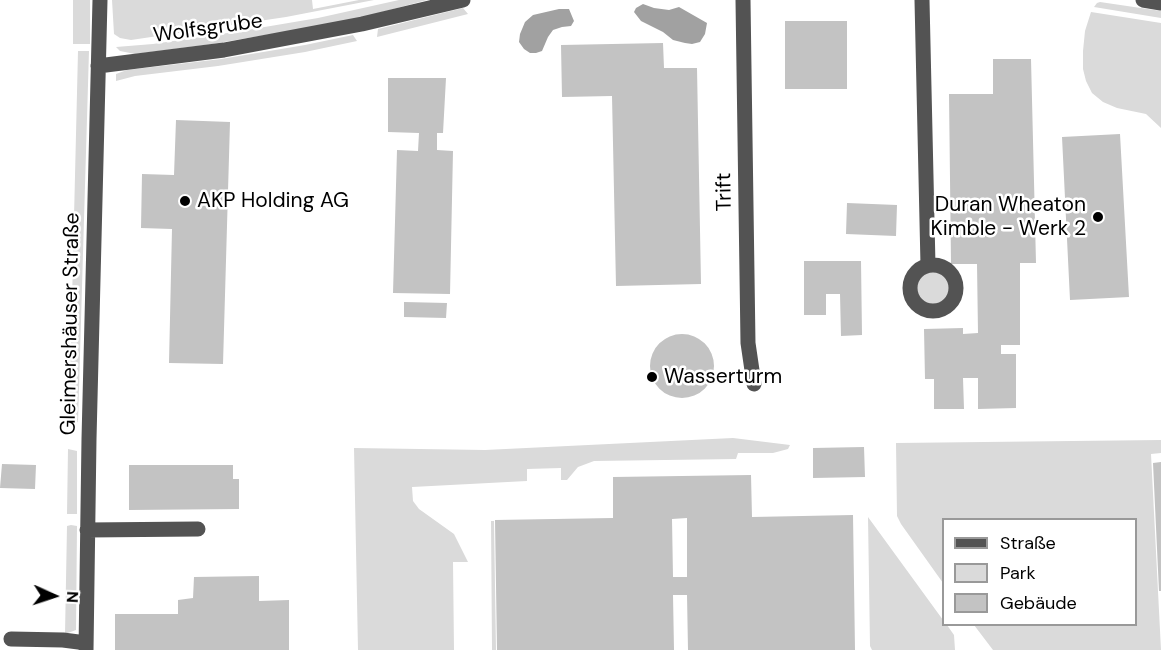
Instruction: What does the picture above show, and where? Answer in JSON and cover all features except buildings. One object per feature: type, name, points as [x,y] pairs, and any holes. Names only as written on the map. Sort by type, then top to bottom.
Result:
[{"type":"street","name":"Gleimershäuser Straße","points":[[86,647],[100,0]]},
{"type":"street","name":"Wolfsgrube","points":[[98,66],[224,50],[362,24],[463,0]]},
{"type":"street","name":"Trift","points":[[743,0],[748,343],[754,384]]},
{"type":"street","points":[[922,0],[928,265]]},
{"type":"street","points":[[1143,0],[1161,3]]},
{"type":"street","points":[[87,530],[198,529]]},
{"type":"street","points":[[10,639],[56,640],[86,647]]},
{"type":"green space","points":[[73,0],[90,0],[90,44],[73,44]]},
{"type":"green space","points":[[112,0],[312,0],[313,9],[359,0],[374,0],[286,17],[131,40],[114,34]]},
{"type":"green space","points":[[399,0],[427,0],[319,26],[212,44],[135,54],[120,51],[116,47],[241,31],[318,18]]},
{"type":"green space","points":[[1100,2],[1161,11],[1161,18],[1094,7]]},
{"type":"green space","points":[[463,8],[468,14],[377,37],[378,29]]},
{"type":"green space","points":[[1091,12],[1161,23],[1161,128],[1146,114],[1117,108],[1103,102],[1092,93],[1083,69],[1085,31]]},
{"type":"green space","points":[[353,35],[357,41],[305,52],[135,76],[116,81],[116,74],[127,70],[221,59]]},
{"type":"green space","points":[[78,51],[89,51],[78,422],[69,425]]},
{"type":"green space","points":[[933,271],[945,276],[950,288],[945,300],[933,305],[921,300],[916,288],[921,276]]},
{"type":"green space","points":[[733,438],[790,445],[788,449],[773,453],[738,453],[736,459],[594,461],[578,467],[567,480],[561,480],[561,468],[527,469],[527,481],[412,487],[413,501],[419,509],[454,534],[468,562],[453,562],[454,650],[358,650],[354,448],[485,450]]},
{"type":"green space","points":[[1161,440],[1161,453],[1151,454],[1161,650],[993,650],[975,626],[1137,626],[1137,518],[942,518],[942,582],[897,516],[896,443]]},
{"type":"green space","points":[[68,449],[77,451],[77,514],[67,514]]},
{"type":"green space","points":[[868,517],[942,619],[942,626],[948,626],[954,635],[955,650],[872,650],[870,646]]},
{"type":"green space","points":[[491,521],[494,521],[496,650],[492,650]]},
{"type":"green space","points":[[67,526],[77,526],[76,630],[65,634]]},
{"type":"shaded area","points":[[643,4],[669,10],[679,7],[707,23],[705,34],[700,42],[692,44],[673,40],[641,21],[634,12]]},
{"type":"shaded area","points":[[569,9],[574,21],[571,26],[553,30],[542,51],[530,53],[524,49],[519,42],[525,22],[533,15]]},
{"type":"place","name":"AKP Holding AG","points":[[185,201]]},
{"type":"place","name":"Duran Wheaton Kimble - Werk 2","points":[[1098,217]]},
{"type":"place","name":"Wasserturm","points":[[652,377]]}]
